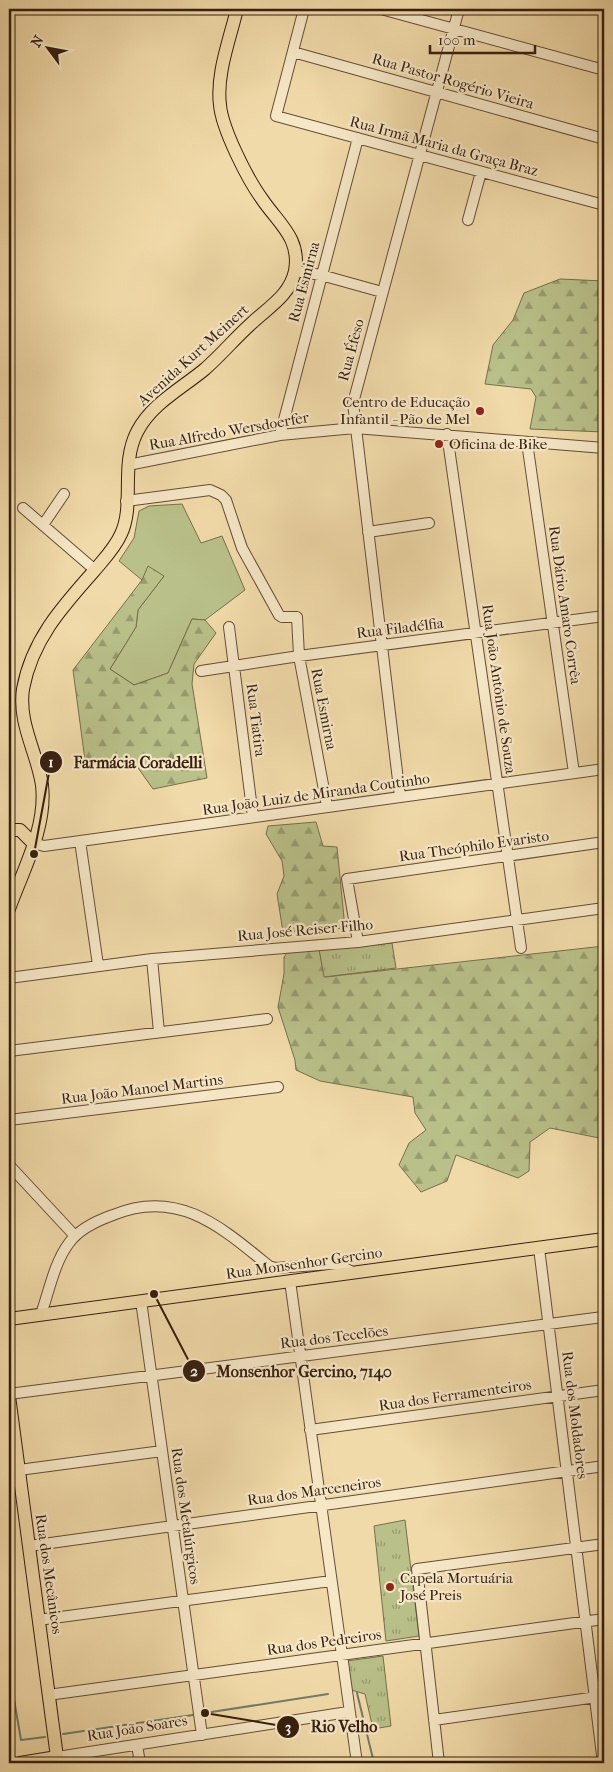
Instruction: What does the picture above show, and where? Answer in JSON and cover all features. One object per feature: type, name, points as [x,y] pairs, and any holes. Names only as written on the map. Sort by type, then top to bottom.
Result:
[{"type":"main road","name":"Avenida Kurt Meinert","points":[[33,843],[41,812],[41,780],[23,714],[24,685],[31,659],[42,634],[120,536],[125,521],[128,465],[134,440],[149,415],[215,360],[277,301],[290,286],[295,271],[295,249],[289,233],[254,187],[223,122],[220,107],[221,77],[237,9]]},
{"type":"main road","points":[[14,830],[34,824],[41,812]]},
{"type":"main road","points":[[9,909],[33,843],[14,830]]},
{"type":"main road","name":"Rua Monsenhor Gercino","points":[[9,1318],[604,1239]]},
{"type":"main road","name":"Rua dos Mecânicos","points":[[9,1395],[57,1757]]},
{"type":"main road","name":"Rua João Soares","points":[[20,1763],[57,1757]]},
{"type":"street","points":[[293,52],[304,9]]},
{"type":"street","points":[[381,9],[604,70]]},
{"type":"street","name":"Rua Éfeso","points":[[400,797],[353,403],[459,9]]},
{"type":"street","name":"Rua Pastor Rogério Vieira","points":[[293,52],[604,139]]},
{"type":"street","name":"Rua Irmã Maria da Graça Braz","points":[[293,52],[276,116],[604,205]]},
{"type":"street","name":"Rua Esmirna","points":[[280,434],[358,138]]},
{"type":"street","points":[[468,220],[481,172]]},
{"type":"street","points":[[295,271],[322,275],[382,292]]},
{"type":"street","name":"Rua Alfredo Wersdoerfer","points":[[128,465],[280,434],[355,428],[447,434],[604,450]]},
{"type":"street","name":"Rua João Antônio de Souza","points":[[447,434],[522,948]]},
{"type":"street","name":"Rua Dário Amaro Corrêa","points":[[527,442],[574,773]]},
{"type":"street","name":"Rua Esmirna","points":[[126,501],[210,490],[221,495],[226,500],[242,548],[279,615],[282,617],[297,617],[299,656],[327,806]]},
{"type":"street","points":[[43,525],[64,494]]},
{"type":"street","points":[[24,508],[94,570]]},
{"type":"street","points":[[368,532],[429,522]]},
{"type":"street","name":"Rua Filadélfia","points":[[201,672],[299,656],[604,616]]},
{"type":"street","name":"Rua Tiatira","points":[[229,627],[253,818]]},
{"type":"street","name":"Rua João Luiz de Miranda Coutinho","points":[[33,843],[44,846],[604,769]]},
{"type":"street","points":[[80,841],[98,965]]},
{"type":"street","name":"Rua Theóphilo Evaristo","points":[[358,942],[347,879],[604,842]]},
{"type":"street","name":"Rua José Reiser Filho","points":[[9,978],[152,959],[358,942],[604,908]]},
{"type":"street","points":[[152,959],[159,1032]]},
{"type":"street","points":[[9,1051],[267,1019]]},
{"type":"street","name":"Rua João Manoel Martins","points":[[9,1120],[278,1087]]},
{"type":"street","points":[[9,1165],[75,1236]]},
{"type":"street","points":[[41,1314],[59,1263],[67,1245],[75,1236],[94,1223],[129,1209],[144,1206],[167,1207],[197,1214],[209,1220],[269,1266],[284,1268],[332,1264],[339,1265],[354,1273]]},
{"type":"street","name":"Rua dos Moldadores","points":[[539,1248],[586,1622],[600,1697],[603,1763]]},
{"type":"street","points":[[290,1281],[348,1712],[357,1763]]},
{"type":"street","name":"Rua dos Metalúrgicos","points":[[141,1301],[202,1735]]},
{"type":"street","name":"Rua dos Tecelões","points":[[9,1395],[603,1317]]},
{"type":"street","name":"Rua dos Ferramenteiros","points":[[310,1430],[604,1390]]},
{"type":"street","points":[[19,1470],[162,1451]]},
{"type":"street","name":"Rua dos Marceneiros","points":[[29,1546],[604,1466]]},
{"type":"street","points":[[439,1763],[417,1569],[604,1544]]},
{"type":"street","points":[[38,1620],[330,1581]]},
{"type":"street","name":"Rua dos Pedreiros","points":[[48,1695],[604,1619]]},
{"type":"street","points":[[434,1720],[600,1697]]},
{"type":"street","name":"Rua João Soares","points":[[57,1757],[348,1712]]},
{"type":"street","points":[[137,1745],[140,1763]]},
{"type":"green space","points":[[560,279],[604,281],[604,432],[530,429],[536,397],[531,389],[485,384],[493,345],[513,320],[524,293]]},
{"type":"green space","points":[[182,504],[201,543],[222,536],[245,590],[205,620],[192,619],[168,673],[134,685],[110,669],[136,627],[138,610],[164,576],[142,580],[119,561],[134,538],[139,511],[149,506]]},
{"type":"green space","points":[[148,566],[164,576],[138,610],[136,627],[110,669],[134,685],[168,673],[192,619],[205,620],[216,633],[194,664],[192,684],[207,778],[153,789],[136,765],[86,768],[73,670],[142,580]]},
{"type":"green space","points":[[316,822],[323,846],[337,847],[345,928],[283,932],[277,894],[284,876],[282,861],[266,834],[268,826]]},
{"type":"green space","points":[[392,943],[396,968],[324,977],[319,949]]},
{"type":"green space","points":[[604,946],[604,1139],[550,1128],[530,1142],[529,1171],[518,1178],[456,1155],[447,1181],[421,1192],[399,1165],[409,1143],[426,1130],[415,1113],[413,1097],[320,1081],[296,1070],[295,1060],[278,1007],[284,974],[284,957],[287,953],[319,949],[325,977]]},
{"type":"green space","points":[[405,1520],[419,1636],[386,1641],[374,1526]]},
{"type":"green space","points":[[383,1656],[391,1726],[373,1729],[365,1694],[351,1690],[347,1661]]},
{"type":"waterway","points":[[9,1670],[21,1740],[45,1737]]},
{"type":"waterway","points":[[357,1693],[374,1763]]},
{"type":"waterway","points":[[205,1713],[328,1694]]},
{"type":"waterway","points":[[63,1734],[193,1715]]},
{"type":"place","name":"Centro de Educação Infantil - Pão de Mel","points":[[480,411]]},
{"type":"place","name":"Oficina de Bike","points":[[439,444]]},
{"type":"place","name":"Farmácia Coradelli","points":[[34,854]]},
{"type":"place","name":"Monsenhor Gercino, 7140","points":[[154,1294]]},
{"type":"place","name":"Capela Mortuária José Preis","points":[[390,1587]]},
{"type":"place","name":"Rio Velho","points":[[205,1713]]}]
